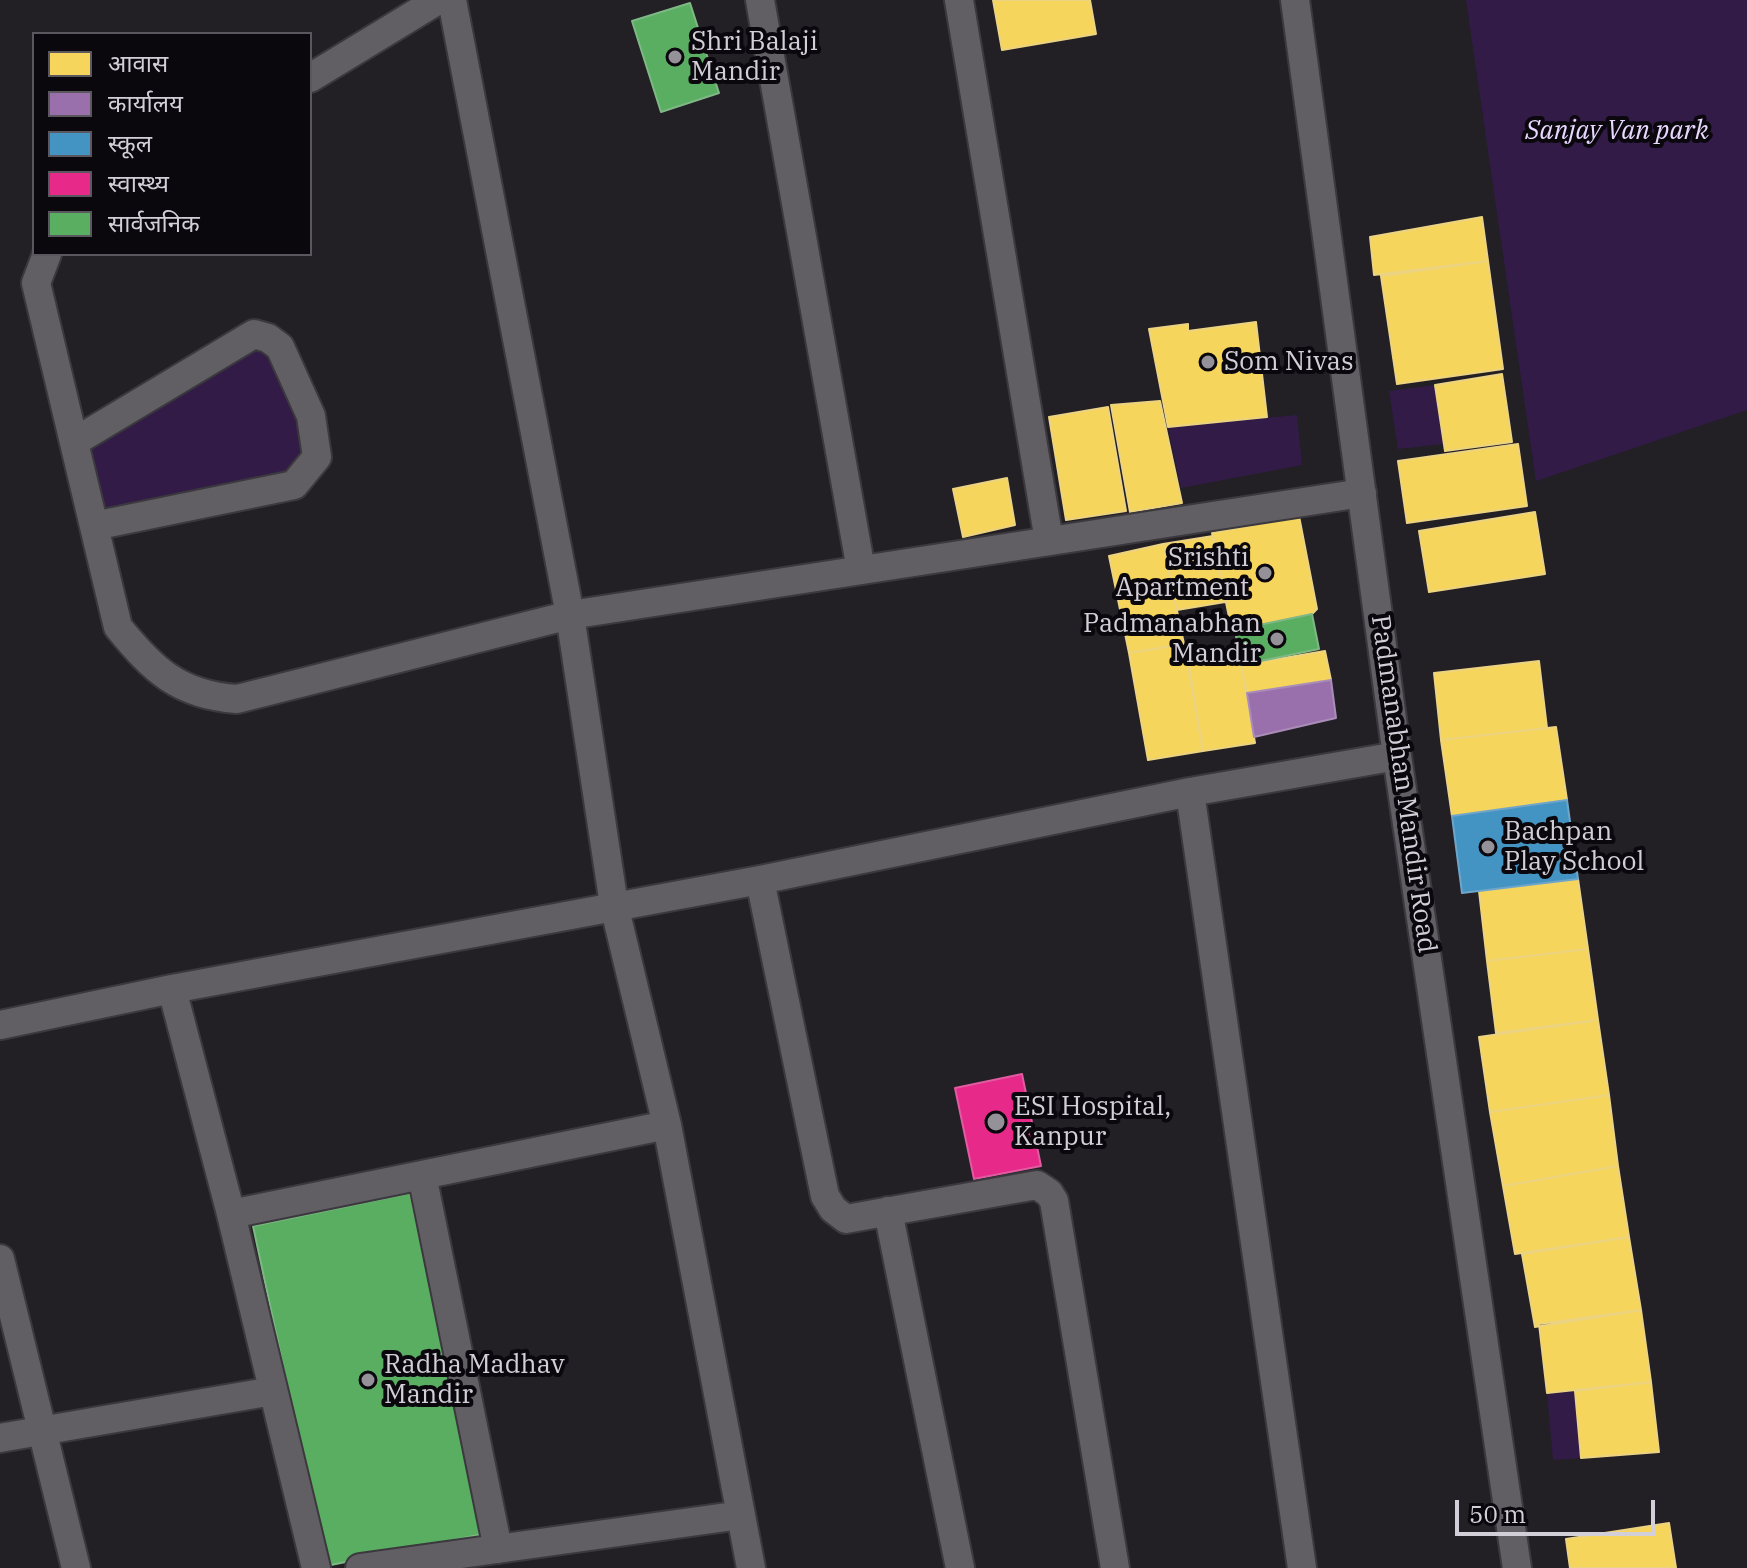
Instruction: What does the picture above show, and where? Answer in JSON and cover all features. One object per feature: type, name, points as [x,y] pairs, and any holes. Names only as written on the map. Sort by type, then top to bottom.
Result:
[{"type":"street","points":[[312,77],[438,0]]},
{"type":"street","points":[[452,0],[570,615],[614,905],[667,1125],[751,1568]]},
{"type":"street","points":[[760,0],[861,570]]},
{"type":"street","points":[[959,0],[1049,541]]},
{"type":"street","name":"Padmanabhan Mandir Road","points":[[1295,0],[1397,756],[1517,1568]]},
{"type":"street","points":[[46,256],[36,283],[118,627],[148,663],[177,683],[211,697],[237,699],[570,615],[1362,493]]},
{"type":"street","points":[[74,442],[254,334],[268,338],[280,347],[311,416],[317,457],[294,485],[94,526]]},
{"type":"street","points":[[0,1025],[172,989],[760,880],[1190,792],[1397,756]]},
{"type":"street","points":[[1190,792],[1302,1568]]},
{"type":"street","points":[[760,880],[825,1196],[833,1209],[846,1219],[1037,1185],[1054,1201],[1115,1568]]},
{"type":"street","points":[[172,989],[231,1214],[316,1568]]},
{"type":"street","points":[[231,1214],[667,1125]]},
{"type":"street","points":[[422,1175],[498,1549]]},
{"type":"street","points":[[888,1211],[960,1568]]},
{"type":"street","points":[[0,1259],[76,1568]]},
{"type":"street","points":[[0,1438],[273,1391]]},
{"type":"street","points":[[360,1568],[741,1515]]},
{"type":"green space","name":"Sanjay Van park","points":[[1466,0],[1747,0],[1747,410],[1536,481]]},
{"type":"green space","points":[[265,341],[310,450],[290,482],[97,521],[78,443]]},
{"type":"green space","points":[[1435,385],[1443,444],[1398,449],[1389,391]]},
{"type":"green space","points":[[1297,415],[1302,465],[1181,488],[1168,427]]},
{"type":"green space","points":[[1575,1391],[1581,1458],[1553,1460],[1547,1393]]},
{"type":"building: आवास","points":[[993,0],[1090,0],[1096,34],[1002,50]]},
{"type":"building: आवास","points":[[1482,217],[1488,261],[1374,275],[1370,237]]},
{"type":"building: आवास","points":[[1488,261],[1503,369],[1397,384],[1381,276]]},
{"type":"building: आवास","name":"Som Nivas","points":[[1256,322],[1267,417],[1168,427],[1149,329],[1188,324],[1188,331]]},
{"type":"building: आवास","points":[[1502,374],[1512,442],[1445,451],[1435,385]]},
{"type":"building: आवास","points":[[1160,401],[1182,503],[1130,512],[1111,405]]},
{"type":"building: आवास","points":[[1108,407],[1126,511],[1066,520],[1049,417]]},
{"type":"building: आवास","points":[[1518,444],[1527,506],[1407,523],[1398,461]]},
{"type":"building: आवास","points":[[1007,478],[1015,525],[963,537],[953,489]]},
{"type":"building: आवास","points":[[1535,512],[1545,574],[1429,592],[1419,531]]},
{"type":"building: आवास","name":"Srishti Apartment","points":[[1299,516],[1317,609],[1312,614],[1235,630],[1231,627],[1212,533]]},
{"type":"building: आवास","points":[[1213,536],[1225,602],[1177,610],[1163,544]]},
{"type":"building: आवास","points":[[1163,544],[1184,644],[1129,653],[1109,556]]},
{"type":"building: आवास","points":[[1184,644],[1203,751],[1148,760],[1129,653]]},
{"type":"building: आवास","points":[[1238,646],[1255,743],[1203,751],[1187,655]]},
{"type":"building: आवास","points":[[1325,651],[1331,680],[1247,693],[1241,665]]},
{"type":"building: आवास","points":[[1539,661],[1547,728],[1441,740],[1434,673]]},
{"type":"building: आवास","points":[[1556,727],[1567,800],[1452,816],[1441,740]]},
{"type":"building: आवास","points":[[1578,879],[1588,949],[1487,961],[1479,891]]},
{"type":"building: आवास","points":[[1588,949],[1598,1020],[1496,1033],[1487,961]]},
{"type":"building: आवास","points":[[1598,1020],[1609,1095],[1490,1112],[1479,1037]]},
{"type":"building: आवास","points":[[1609,1095],[1618,1166],[1503,1186],[1490,1112]]},
{"type":"building: आवास","points":[[1618,1166],[1629,1237],[1515,1254],[1503,1186]]},
{"type":"building: आवास","points":[[1629,1237],[1641,1310],[1535,1327],[1522,1254]]},
{"type":"building: आवास","points":[[1641,1310],[1651,1382],[1547,1393],[1539,1324]]},
{"type":"building: आवास","points":[[1651,1382],[1659,1452],[1581,1458],[1575,1391]]},
{"type":"building: आवास","points":[[1669,1523],[1676,1568],[1570,1568],[1566,1539]]},
{"type":"building: कार्यालय","points":[[1331,680],[1336,718],[1254,737],[1247,693]]},
{"type":"building: स्कूल","points":[[1567,800],[1578,879],[1462,893],[1452,816]]},
{"type":"building: स्वास्थ्य","points":[[1022,1074],[1041,1166],[974,1179],[955,1088]]},
{"type":"building: सार्वजनिक","name":"Shri Balaji Mandir","points":[[690,3],[719,93],[661,112],[632,21]]},
{"type":"building: सार्वजनिक","name":"Padmanabhan Mandir","points":[[1312,614],[1319,649],[1241,665],[1235,630]]},
{"type":"building: सार्वजनिक","name":"Radha Madhav Mandir","points":[[410,1193],[483,1534],[326,1566],[253,1226]]},
{"type":"place","name":"Shri Balaji Mandir","points":[[675,57]]},
{"type":"place","name":"Som Nivas","points":[[1208,362]]},
{"type":"place","name":"Srishti Apartment","points":[[1265,573]]},
{"type":"place","name":"Padmanabhan Mandir","points":[[1277,639]]},
{"type":"place","name":"Bachpan Play School","points":[[1488,847]]},
{"type":"place","name":"ESI Hospital, Kanpur","points":[[996,1122]]},
{"type":"place","name":"Radha Madhav Mandir","points":[[368,1380]]}]
